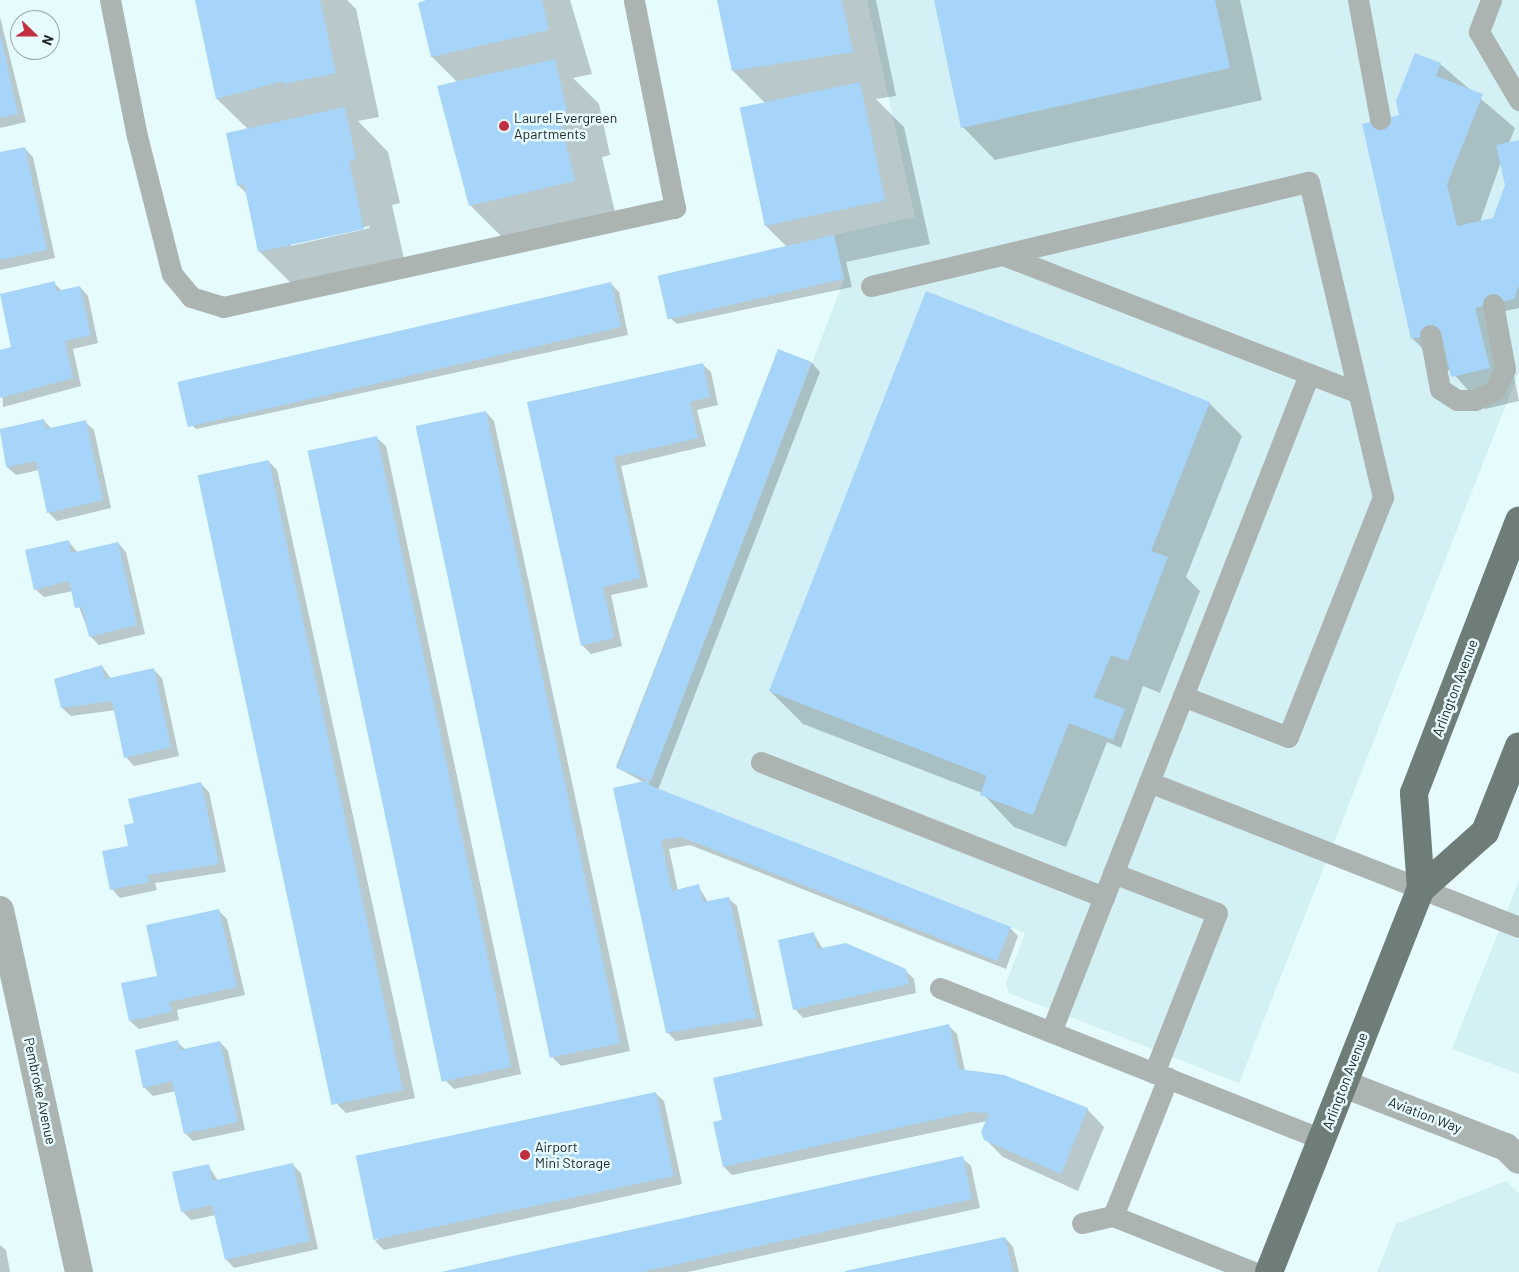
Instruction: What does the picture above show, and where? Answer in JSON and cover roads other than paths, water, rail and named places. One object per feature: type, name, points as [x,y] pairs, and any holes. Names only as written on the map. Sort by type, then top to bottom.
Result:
[{"type":"main road","name":"Arlington Avenue","points":[[1269,1272],[1420,889],[1414,793],[1519,521]]},
{"type":"main road","name":"Arlington Avenue","points":[[1420,889],[1485,832],[1519,746]]},
{"type":"street","name":"Pembroke Avenue","points":[[0,910],[79,1272]]},
{"type":"street","name":"Aviation Way","points":[[1344,1084],[1515,1150]]},
{"type":"lane","points":[[110,0],[137,136],[172,274],[191,297],[223,307],[675,208],[634,0]]},
{"type":"lane","points":[[1358,0],[1380,119]]},
{"type":"lane","points":[[1491,0],[1479,32],[1519,100]]},
{"type":"lane","points":[[871,286],[1309,182],[1382,497],[1288,738],[1183,696]]},
{"type":"lane","points":[[1003,255],[1358,393]]},
{"type":"lane","points":[[1430,335],[1440,389],[1457,400],[1475,400],[1495,390],[1506,369],[1493,304]]},
{"type":"lane","points":[[1051,1032],[1309,374]]},
{"type":"lane","points":[[761,762],[1104,897]]},
{"type":"lane","points":[[1149,782],[1519,927]]},
{"type":"lane","points":[[1113,873],[1217,913],[1113,1216]]},
{"type":"lane","points":[[940,988],[1322,1139]]},
{"type":"lane","points":[[1082,1223],[1113,1216],[1254,1272]]},
{"type":"place","name":"Laurel Evergreen Apartments","points":[[504,126]]},
{"type":"place","name":"Airport Mini Storage","points":[[525,1155]]}]
